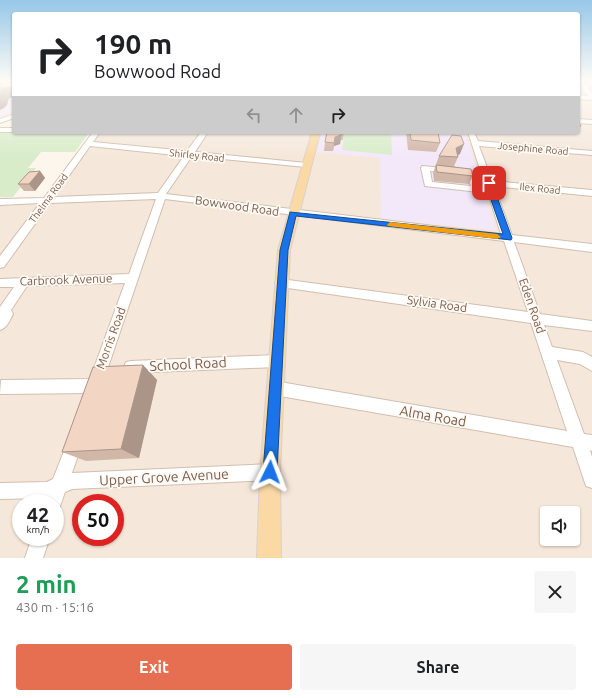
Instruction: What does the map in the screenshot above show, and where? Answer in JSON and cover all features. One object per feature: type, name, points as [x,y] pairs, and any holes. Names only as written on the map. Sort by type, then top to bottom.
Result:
[{"type":"main road","points":[[269,558],[270,472],[274,388],[284,250],[315,134]]},
{"type":"street","points":[[0,115],[12,111]]},
{"type":"street","points":[[0,121],[12,117]]},
{"type":"street","points":[[580,121],[592,122]]},
{"type":"street","points":[[0,130],[12,130]]},
{"type":"street","name":"Thelma Road","points":[[0,264],[96,134]]},
{"type":"street","name":"Morris Road","points":[[90,400],[162,190],[204,134]]},
{"type":"street","name":"Eden Road","points":[[472,134],[548,352],[585,442],[592,480]]},
{"type":"street","name":"Josephine Road","points":[[475,143],[592,153]]},
{"type":"street","name":"Shirley Road","points":[[88,144],[306,166]]},
{"type":"street","name":"Ilex Road","points":[[476,189],[471,173],[425,168],[428,184],[476,189],[490,187],[592,193]]},
{"type":"street","name":"Bowwood Road","points":[[0,202],[161,196],[592,248]]},
{"type":"street","name":"Carbrook Avenue","points":[[0,283],[133,278]]},
{"type":"street","points":[[0,324],[7,314],[5,309],[24,282]]},
{"type":"street","name":"Sylvia Road","points":[[281,283],[592,326]]},
{"type":"street","points":[[548,352],[582,358],[592,365]]},
{"type":"street","name":"School Road","points":[[100,368],[276,361]]},
{"type":"street","points":[[2,387],[95,386]]},
{"type":"street","name":"Alma Road","points":[[274,388],[585,442]]},
{"type":"street","points":[[56,494],[79,429]]},
{"type":"street","name":"Upper Grove Avenue","points":[[0,491],[47,490],[72,481],[270,472]]},
{"type":"street","points":[[34,558],[38,546]]},
{"type":"shaded area","points":[[0,106],[12,106],[12,113],[0,118]]},
{"type":"shaded area","points":[[580,106],[592,106],[592,558],[0,558],[0,202],[46,201],[96,134],[580,134]]},
{"type":"shaded area","points":[[322,134],[466,134],[496,230],[381,219],[380,158],[317,152]]},
{"type":"green space","points":[[12,131],[12,134],[88,134],[75,152],[41,152],[28,168],[36,168],[13,197],[0,197],[0,132]]},
{"type":"green space","points":[[345,134],[391,134],[392,155],[342,150]]},
{"type":"building","points":[[327,134],[341,134],[335,137],[334,143],[325,142]]},
{"type":"building","points":[[410,134],[438,134],[440,143],[411,140]]},
{"type":"building","points":[[452,135],[461,136],[464,144],[456,148],[458,157],[439,156]]},
{"type":"building","points":[[436,165],[471,169],[473,176],[437,172]]},
{"type":"building","points":[[40,171],[29,184],[18,184],[29,172]]},
{"type":"building","points":[[143,365],[121,449],[62,452],[93,367]]},
{"type":"slow traffic","points":[[390,225],[497,237]]},
{"type":"route","points":[[270,472],[281,283],[286,236],[293,213],[508,238],[489,183]]}]
